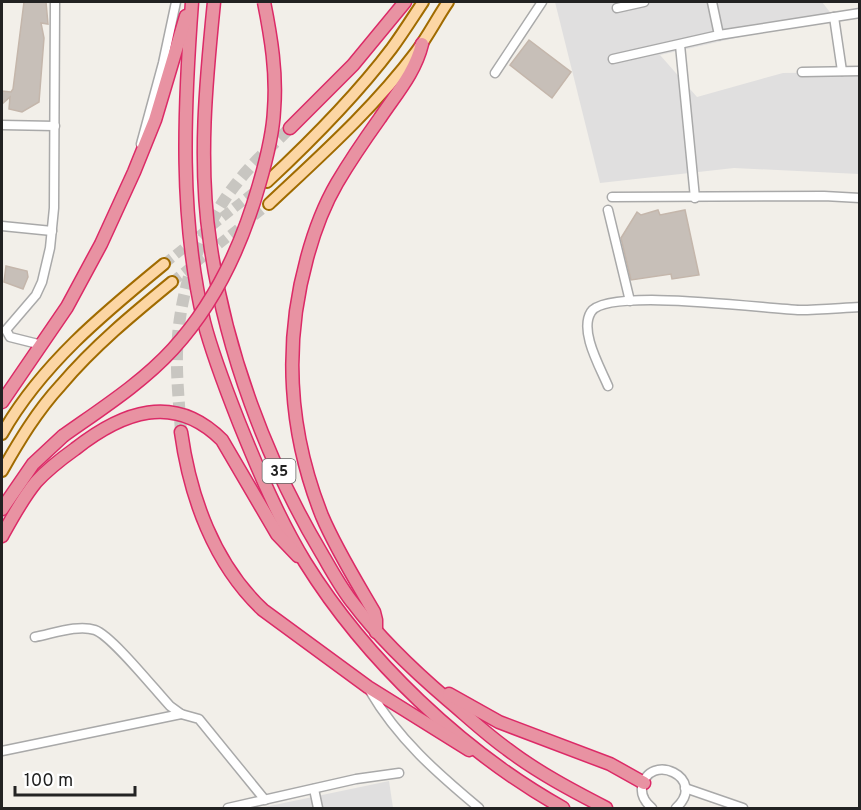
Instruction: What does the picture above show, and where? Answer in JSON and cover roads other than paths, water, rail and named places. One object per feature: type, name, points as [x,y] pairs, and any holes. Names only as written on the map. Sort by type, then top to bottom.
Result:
[{"type":"highway","points":[[2,402],[67,307],[90,266],[155,120],[191,2]]},
{"type":"highway","name":"35","points":[[191,2],[186,82],[185,166],[192,248],[204,322],[221,375],[254,461],[304,560],[340,614],[412,694],[493,763],[539,795],[563,808]]},
{"type":"highway","name":"35","points":[[214,2],[205,105],[210,242],[232,344],[271,453],[302,520],[341,586],[376,632],[423,679],[514,754],[573,791],[606,808]]},
{"type":"highway","points":[[2,509],[33,464],[63,436],[144,377],[174,348],[199,316],[227,272],[249,221],[273,122],[274,75],[264,2]]},
{"type":"highway","points":[[290,128],[353,65],[405,2]]},
{"type":"highway","points":[[376,632],[374,612],[323,519],[306,471],[296,424],[291,362],[293,322],[310,249],[329,198],[359,148],[413,70],[422,44]]},
{"type":"highway","points":[[2,536],[25,497],[38,481],[86,440],[125,418],[147,412],[169,411],[192,418],[213,430],[222,440],[277,534],[304,560]]},
{"type":"highway","points":[[181,432],[194,491],[213,542],[238,582],[263,610],[368,687],[446,737],[493,763]]},
{"type":"highway","points":[[423,679],[499,722],[610,764],[644,783]]},
{"type":"main road","points":[[267,182],[315,136],[362,85],[394,45],[423,2]]},
{"type":"main road","points":[[269,204],[338,140],[390,84],[422,44],[448,2]]},
{"type":"main road","points":[[2,434],[24,400],[73,342],[164,264]]},
{"type":"main road","points":[[2,471],[24,434],[60,385],[101,342],[172,282]]},
{"type":"street","points":[[42,345],[10,337],[4,330],[36,295],[46,266],[52,231],[55,2]]},
{"type":"street","points":[[142,153],[142,137],[163,63],[176,2]]},
{"type":"street","points":[[495,73],[542,2]]},
{"type":"street","points":[[617,8],[644,2]]},
{"type":"street","points":[[712,2],[719,35]]},
{"type":"street","points":[[613,59],[719,35],[860,12]]},
{"type":"street","points":[[834,17],[842,71]]},
{"type":"street","points":[[680,45],[695,198]]},
{"type":"street","points":[[802,72],[860,71]]},
{"type":"street","points":[[2,125],[55,126]]},
{"type":"street","points":[[612,198],[860,198]]},
{"type":"street","points":[[608,210],[630,301]]},
{"type":"street","points":[[2,225],[52,231]]},
{"type":"street","points":[[608,386],[588,337],[588,318],[594,308],[599,305],[630,301],[678,300],[801,310],[860,307]]},
{"type":"street","points":[[35,637],[78,629],[95,630],[109,639],[170,706],[181,714],[200,719],[266,800]]},
{"type":"street","points":[[368,687],[393,726],[414,751],[437,774],[479,808]]},
{"type":"street","points":[[2,751],[181,714]]},
{"type":"street","points":[[647,806],[642,793],[644,783],[653,772],[666,770],[679,775],[685,788],[683,801],[677,807]]},
{"type":"street","points":[[228,808],[399,773]]},
{"type":"street","points":[[685,788],[743,808]]},
{"type":"street","points":[[314,789],[318,808]]},
{"type":"street","points":[[677,807],[689,808]]},
{"type":"tunnel","points":[[181,432],[177,348],[180,316],[189,275],[204,236],[224,200],[255,162],[290,128]]},
{"type":"tunnel","points":[[164,264],[259,188]]},
{"type":"tunnel","points":[[172,282],[269,204]]}]
